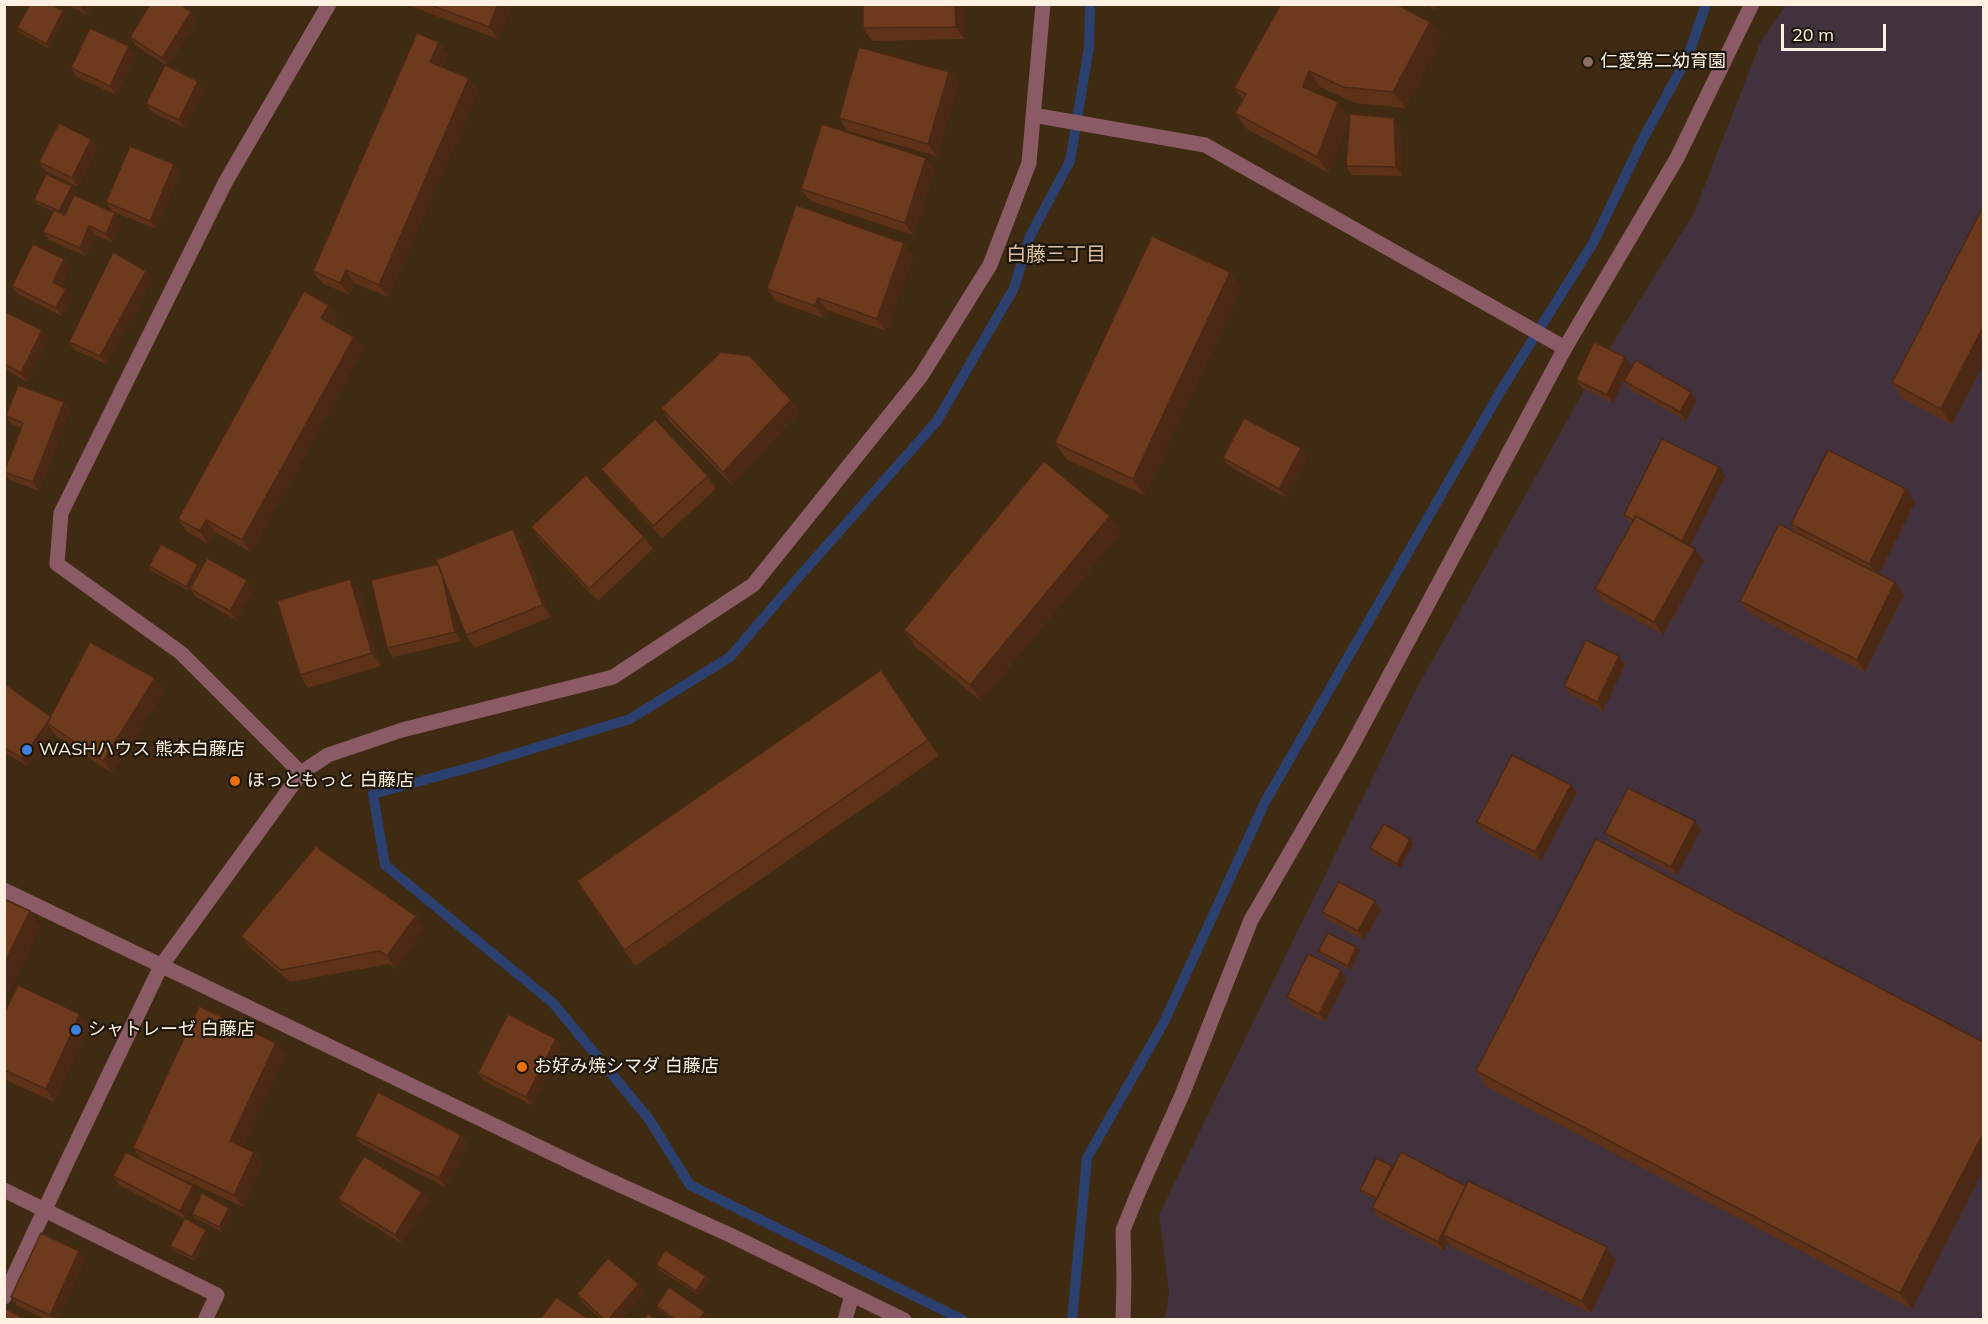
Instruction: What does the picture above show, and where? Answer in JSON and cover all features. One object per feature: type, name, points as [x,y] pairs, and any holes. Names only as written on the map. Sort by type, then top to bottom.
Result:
[{"type":"street","points":[[302,773],[181,653],[57,564],[61,513],[226,181],[329,4]]},
{"type":"street","points":[[4,1298],[161,966],[302,773],[328,755],[402,730],[613,677],[753,585],[921,376],[990,265],[1029,163],[1043,4]]},
{"type":"street","points":[[1123,1320],[1123,1230],[1182,1095],[1251,920],[1349,752],[1565,348],[1677,158],[1752,4]]},
{"type":"street","points":[[1033,115],[1205,146],[1565,348]]},
{"type":"street","points":[[4,890],[904,1320]]},
{"type":"street","points":[[4,1190],[217,1294],[205,1320]]},
{"type":"street","points":[[845,1320],[852,1295]]},
{"type":"shaded area","points":[[1786,5],[1983,5],[1983,1319],[1165,1319],[1169,1292],[1159,1215],[1413,695],[1594,373],[1694,213],[1761,41]]},
{"type":"building","points":[[30,4],[51,4],[63,11],[46,44],[17,28]]},
{"type":"building","points":[[150,4],[180,4],[191,12],[162,58],[130,37]]},
{"type":"building","points":[[428,4],[498,4],[489,27]]},
{"type":"building","points":[[863,4],[955,4],[956,27],[863,28]]},
{"type":"building","points":[[1281,4],[1396,4],[1430,22],[1393,92],[1343,87],[1309,71],[1303,87],[1338,102],[1317,157],[1235,113],[1246,94],[1234,88]]},
{"type":"building","points":[[90,28],[129,46],[110,86],[71,68]]},
{"type":"building","points":[[417,33],[439,42],[430,62],[469,78],[379,285],[346,270],[340,283],[313,271]]},
{"type":"building","points":[[859,47],[949,72],[928,144],[839,118]]},
{"type":"building","points":[[165,65],[198,81],[179,120],[146,104]]},
{"type":"building","points":[[1350,114],[1394,118],[1396,167],[1346,166]]},
{"type":"building","points":[[59,123],[91,139],[72,178],[39,162]]},
{"type":"building","points":[[822,124],[926,158],[905,223],[801,189]]},
{"type":"building","points":[[130,146],[174,164],[150,221],[106,202]]},
{"type":"building","points":[[46,174],[72,186],[59,211],[34,200]]},
{"type":"building","points":[[74,195],[115,213],[106,234],[89,226],[80,248],[43,232],[54,210],[65,215]]},
{"type":"building","points":[[796,205],[904,243],[877,319],[818,298],[815,306],[767,289]]},
{"type":"building","points":[[1983,207],[1983,327],[1941,409],[1892,383]]},
{"type":"building","points":[[1152,236],[1230,272],[1133,479],[1055,443]]},
{"type":"building","points":[[33,244],[64,259],[53,282],[66,289],[56,308],[12,286]]},
{"type":"building","points":[[113,252],[146,271],[100,356],[69,342]]},
{"type":"building","points":[[304,291],[329,305],[321,318],[354,337],[242,540],[206,520],[200,531],[178,519]]},
{"type":"building","points":[[6,312],[42,330],[21,373],[4,364],[4,315]]},
{"type":"building","points":[[1594,342],[1625,357],[1607,395],[1576,380]]},
{"type":"building","points":[[721,352],[750,356],[791,400],[723,472],[661,408]]},
{"type":"building","points":[[1636,360],[1691,392],[1680,412],[1624,381]]},
{"type":"building","points":[[18,385],[64,402],[33,482],[4,472],[23,423],[6,416]]},
{"type":"building","points":[[1244,418],[1301,448],[1279,489],[1223,458]]},
{"type":"building","points":[[655,419],[708,476],[653,526],[601,469]]},
{"type":"building","points":[[1662,439],[1719,467],[1682,541],[1636,516],[1633,520],[1624,515]]},
{"type":"building","points":[[1828,450],[1906,489],[1869,564],[1791,524]]},
{"type":"building","points":[[1044,461],[1110,516],[970,685],[904,630]]},
{"type":"building","points":[[586,475],[644,537],[589,589],[531,527]]},
{"type":"building","points":[[1636,516],[1695,549],[1654,622],[1595,589]]},
{"type":"building","points":[[1779,524],[1895,582],[1857,660],[1740,601]]},
{"type":"building","points":[[513,529],[543,605],[466,635],[436,560]]},
{"type":"building","points":[[161,544],[198,564],[186,587],[149,566]]},
{"type":"building","points":[[207,558],[247,580],[230,611],[190,589]]},
{"type":"building","points":[[438,564],[455,632],[387,648],[371,580]]},
{"type":"building","points":[[350,579],[372,653],[300,675],[277,601]]},
{"type":"building","points":[[1586,640],[1619,656],[1597,702],[1564,686]]},
{"type":"building","points":[[90,642],[155,678],[103,761],[47,723]]},
{"type":"building","points":[[881,670],[928,740],[624,950],[577,881]]},
{"type":"building","points":[[4,683],[51,717],[22,758],[4,748]]},
{"type":"building","points":[[1512,755],[1571,785],[1535,852],[1477,822]]},
{"type":"building","points":[[1628,788],[1695,821],[1671,867],[1605,833]]},
{"type":"building","points":[[1384,824],[1410,839],[1397,864],[1370,848]]},
{"type":"building","points":[[1596,839],[1983,1042],[1983,1134],[1900,1293],[1476,1071]]},
{"type":"building","points":[[317,845],[319,849],[416,916],[387,956],[380,951],[281,970],[241,936]]},
{"type":"building","points":[[1339,882],[1375,901],[1358,931],[1322,912]]},
{"type":"building","points":[[4,899],[30,911],[4,964]]},
{"type":"building","points":[[1328,933],[1356,947],[1348,966],[1318,951]]},
{"type":"building","points":[[1308,954],[1341,970],[1319,1014],[1287,997]]},
{"type":"building","points":[[18,985],[80,1014],[46,1089],[4,1070],[4,1014]]},
{"type":"building","points":[[199,1006],[276,1043],[230,1141],[254,1152],[234,1195],[133,1148]]},
{"type":"building","points":[[508,1014],[556,1039],[526,1097],[478,1073]]},
{"type":"building","points":[[378,1092],[461,1135],[439,1178],[355,1136]]},
{"type":"building","points":[[126,1152],[193,1186],[180,1211],[113,1176]]},
{"type":"building","points":[[1401,1152],[1466,1186],[1438,1242],[1372,1208]]},
{"type":"building","points":[[364,1156],[422,1192],[395,1235],[338,1199]]},
{"type":"building","points":[[1376,1158],[1392,1166],[1377,1198],[1360,1190]]},
{"type":"building","points":[[1468,1181],[1607,1247],[1582,1301],[1443,1235]]},
{"type":"building","points":[[202,1193],[229,1208],[219,1227],[192,1214]]},
{"type":"building","points":[[185,1218],[206,1230],[192,1257],[170,1246]]},
{"type":"building","points":[[41,1233],[79,1251],[50,1315],[11,1297]]},
{"type":"building","points":[[665,1250],[706,1276],[696,1291],[656,1265]]},
{"type":"building","points":[[608,1258],[639,1284],[608,1320],[605,1320],[577,1294]]},
{"type":"building","points":[[669,1287],[705,1312],[699,1320],[676,1320],[656,1306]]},
{"type":"building","points":[[556,1297],[590,1320],[540,1320]]},
{"type":"building","points":[[4,1308],[27,1320],[4,1320]]},
{"type":"building","points":[[648,1313],[656,1320],[643,1320]]},
{"type":"waterway","points":[[963,1320],[690,1185],[649,1119],[553,1003],[385,865],[373,794],[479,765],[630,719],[730,657],[937,421],[1014,288],[1030,236],[1070,161],[1089,47],[1090,4]]},
{"type":"waterway","points":[[1072,1320],[1087,1158],[1164,1022],[1265,802],[1500,392],[1593,243],[1643,139],[1688,56],[1706,4]]},
{"type":"place","name":"仁愛第二幼育園","points":[[1588,62]]},
{"type":"place","name":"WASHハウス 熊本白藤店","points":[[27,750]]},
{"type":"place","name":"ほっともっと 白藤店","points":[[235,781]]},
{"type":"place","name":"シャトレーゼ 白藤店","points":[[76,1030]]},
{"type":"place","name":"お好み焼シマダ 白藤店","points":[[522,1067]]},
{"type":"district","name":"白藤三丁目","points":[[1056,255]]}]
